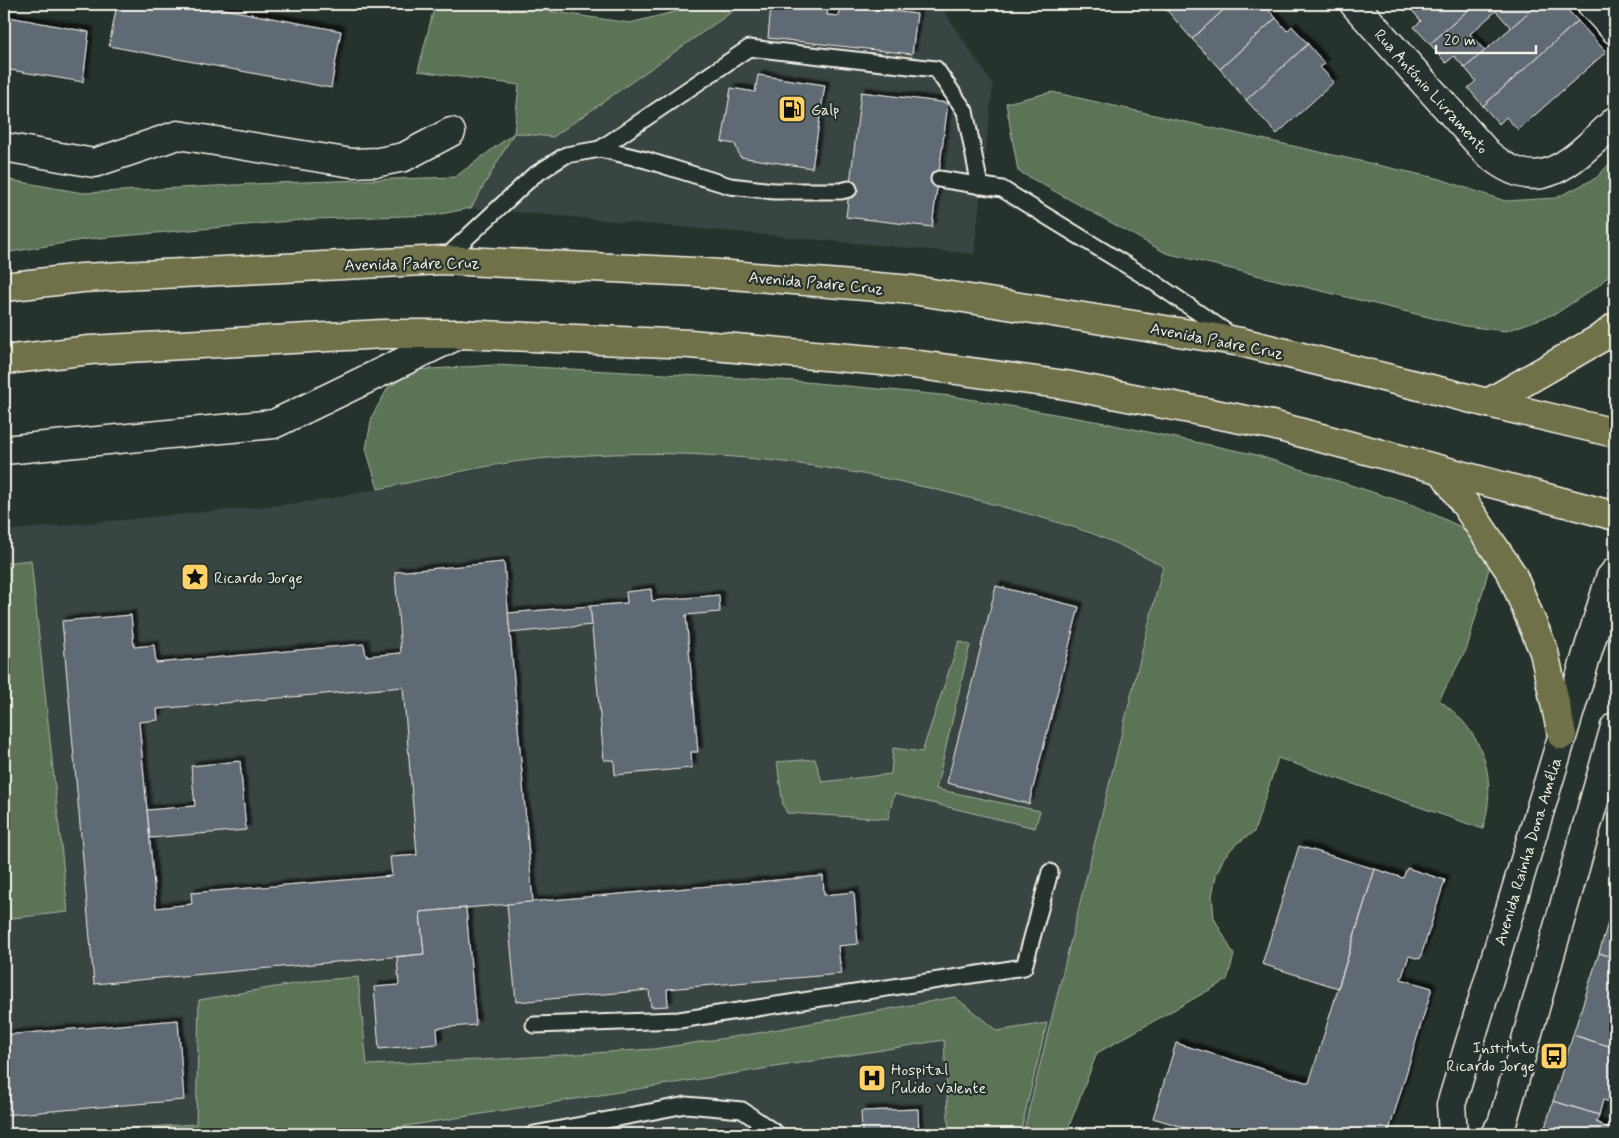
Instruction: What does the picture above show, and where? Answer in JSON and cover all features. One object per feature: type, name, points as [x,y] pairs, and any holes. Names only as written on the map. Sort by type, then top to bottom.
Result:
[{"type":"highway","name":"Avenida Padre Cruz","points":[[4,287],[82,278],[443,260],[696,272],[913,290],[1241,342],[1488,404],[1615,433]]},
{"type":"highway","points":[[1488,404],[1604,336],[1615,327]]},
{"type":"highway","points":[[4,360],[90,350],[383,334],[460,334],[690,344],[914,364],[1066,385],[1272,426],[1615,516]]},
{"type":"highway","points":[[1442,470],[1512,574],[1544,652],[1562,735]]},
{"type":"street","name":"Rua António Livramento","points":[[1354,4],[1488,154],[1510,169],[1524,174],[1536,175],[1560,168],[1571,161],[1615,121]]},
{"type":"street","points":[[1591,4],[1615,30]]},
{"type":"street","points":[[4,147],[94,163],[178,136],[352,163],[379,162],[404,157],[451,132]]},
{"type":"street","points":[[4,450],[274,424],[460,334]]},
{"type":"street","name":"Avenida Rainha Dona Amélia","points":[[1453,1134],[1451,1105],[1610,578],[1615,572]]},
{"type":"street","points":[[1495,1134],[1502,1124],[1614,735]]},
{"type":"lane","points":[[600,149],[749,48],[936,69],[965,111],[980,186]]},
{"type":"lane","points":[[443,260],[533,176],[566,155],[600,149],[646,160],[730,186],[774,191],[841,191],[849,189]]},
{"type":"lane","points":[[939,179],[1002,189],[1149,279],[1241,342]]},
{"type":"lane","points":[[534,1025],[679,1020],[1024,967],[1050,872]]},
{"type":"lane","points":[[534,1134],[686,1105],[742,1110],[777,1134]]},
{"type":"shaded area","name":"Galp","points":[[743,4],[939,4],[993,85],[974,254],[471,208],[514,133],[553,137]]},
{"type":"shaded area","points":[[659,452],[709,454],[800,463],[884,477],[971,498],[1057,523],[1127,548],[1163,566],[1023,1134],[4,1134],[4,531],[282,505],[327,499],[502,465],[558,457]]},
{"type":"green space","points":[[435,4],[499,4],[630,23],[682,10],[690,4],[743,4],[553,137],[514,133],[519,85],[418,71]]},
{"type":"green space","points":[[1052,92],[1440,179],[1505,201],[1556,198],[1596,178],[1615,158],[1615,269],[1599,285],[1557,313],[1506,331],[1465,326],[1166,253],[1018,171],[1006,103]]},
{"type":"green space","points":[[514,133],[471,208],[436,215],[314,219],[88,239],[4,253],[4,179],[83,193],[273,183],[455,177]]},
{"type":"green space","points":[[495,365],[795,381],[952,396],[1100,422],[1253,454],[1416,506],[1461,527],[1491,561],[1467,648],[1439,700],[1467,726],[1477,741],[1484,757],[1489,791],[1483,829],[1278,758],[1254,832],[1237,843],[1224,857],[1216,875],[1212,896],[1214,918],[1234,955],[1227,980],[1097,1053],[1066,1134],[1023,1134],[1163,566],[1093,534],[1051,520],[981,501],[877,477],[772,461],[720,456],[667,454],[561,457],[492,466],[378,489],[366,449],[372,416],[388,388],[415,370]]},
{"type":"green space","points":[[31,560],[68,912],[4,919],[4,563]]},
{"type":"green space","points":[[959,641],[970,645],[936,789],[1040,811],[1035,828],[894,794],[888,819],[787,813],[783,805],[777,762],[815,759],[822,782],[891,774],[893,748],[922,752]]},
{"type":"green space","points":[[358,977],[367,1065],[654,1049],[752,1034],[955,997],[997,1031],[1047,1023],[1020,1134],[949,1134],[944,1040],[356,1134],[34,1134],[196,1124],[199,1000],[311,981]]},
{"type":"building","points":[[117,4],[197,4],[341,31],[331,88],[109,46]]},
{"type":"building","points":[[771,4],[829,4],[827,15],[839,16],[840,5],[917,14],[912,54],[768,38]]},
{"type":"building","points":[[1170,4],[1230,4],[1192,39],[1165,8]]},
{"type":"building","points":[[1230,4],[1268,4],[1265,6],[1276,18],[1220,69],[1192,39]]},
{"type":"building","points":[[1414,4],[1475,4],[1430,44],[1414,27],[1421,21],[1410,8]]},
{"type":"building","points":[[1475,4],[1538,4],[1511,28],[1496,11],[1470,34],[1485,51],[1465,68],[1454,56],[1446,63],[1430,44]]},
{"type":"building","points":[[1538,4],[1562,4],[1578,21],[1483,106],[1468,88],[1476,81],[1465,68]]},
{"type":"building","points":[[4,16],[89,32],[83,82],[4,69]]},
{"type":"building","points":[[1276,18],[1287,31],[1292,26],[1308,44],[1246,100],[1220,69]]},
{"type":"building","points":[[1578,21],[1606,52],[1518,130],[1506,117],[1499,124],[1483,106]]},
{"type":"building","points":[[1308,44],[1325,64],[1320,67],[1334,82],[1277,134],[1246,100]]},
{"type":"building","points":[[758,75],[825,85],[812,168],[740,157],[735,144],[722,142],[731,88],[755,92]]},
{"type":"building","points":[[861,92],[948,103],[932,227],[846,217]]},
{"type":"building","points":[[504,562],[533,902],[420,912],[424,954],[94,984],[62,621],[131,615],[134,647],[154,645],[156,663],[364,644],[366,656],[401,653],[395,572]],"holes":[[[403,687],[417,855],[390,857],[392,876],[191,893],[192,904],[156,908],[139,722],[158,720],[157,709]]]},
{"type":"building","points":[[996,586],[1079,607],[1029,804],[947,783]]},
{"type":"building","points":[[651,589],[652,601],[719,595],[720,612],[686,615],[698,752],[691,752],[692,768],[615,775],[614,760],[604,760],[590,606],[627,603],[626,592]]},
{"type":"building","points":[[590,606],[592,625],[510,633],[508,613]]},
{"type":"building","points":[[240,761],[246,830],[150,838],[147,810],[195,806],[191,766]]},
{"type":"building","points":[[1299,846],[1375,869],[1338,988],[1262,964]]},
{"type":"building","points":[[1407,868],[1445,880],[1420,959],[1409,956],[1401,979],[1432,988],[1388,1134],[1206,1134],[1153,1118],[1176,1043],[1309,1083],[1375,869],[1403,878]]},
{"type":"building","points":[[823,876],[824,895],[854,892],[858,944],[838,946],[841,974],[667,989],[668,1006],[651,1007],[649,990],[516,1002],[507,904]]},
{"type":"building","points":[[1615,899],[1615,958],[1599,953]]},
{"type":"building","points":[[466,908],[476,1025],[437,1028],[438,1044],[379,1049],[374,987],[399,985],[397,957],[424,954],[420,912]]},
{"type":"building","points":[[1599,953],[1615,958],[1615,1048],[1573,1035]]},
{"type":"building","points":[[178,1020],[184,1100],[4,1115],[4,1035]]},
{"type":"building","points":[[1573,1035],[1615,1048],[1615,1085],[1610,1102],[1603,1100],[1599,1115],[1553,1101]]},
{"type":"building","points":[[1553,1101],[1599,1115],[1596,1122],[1615,1132],[1615,1134],[1543,1134]]},
{"type":"building","points":[[918,1109],[919,1134],[862,1134],[861,1111]]},
{"type":"place","name":"Galp","points":[[792,109]]},
{"type":"place","name":"Ricardo Jorge","points":[[195,577]]},
{"type":"place","name":"Instituto Ricardo Jorge","points":[[1554,1056]]},
{"type":"place","name":"Hospital Pulido Valente","points":[[872,1078]]}]
